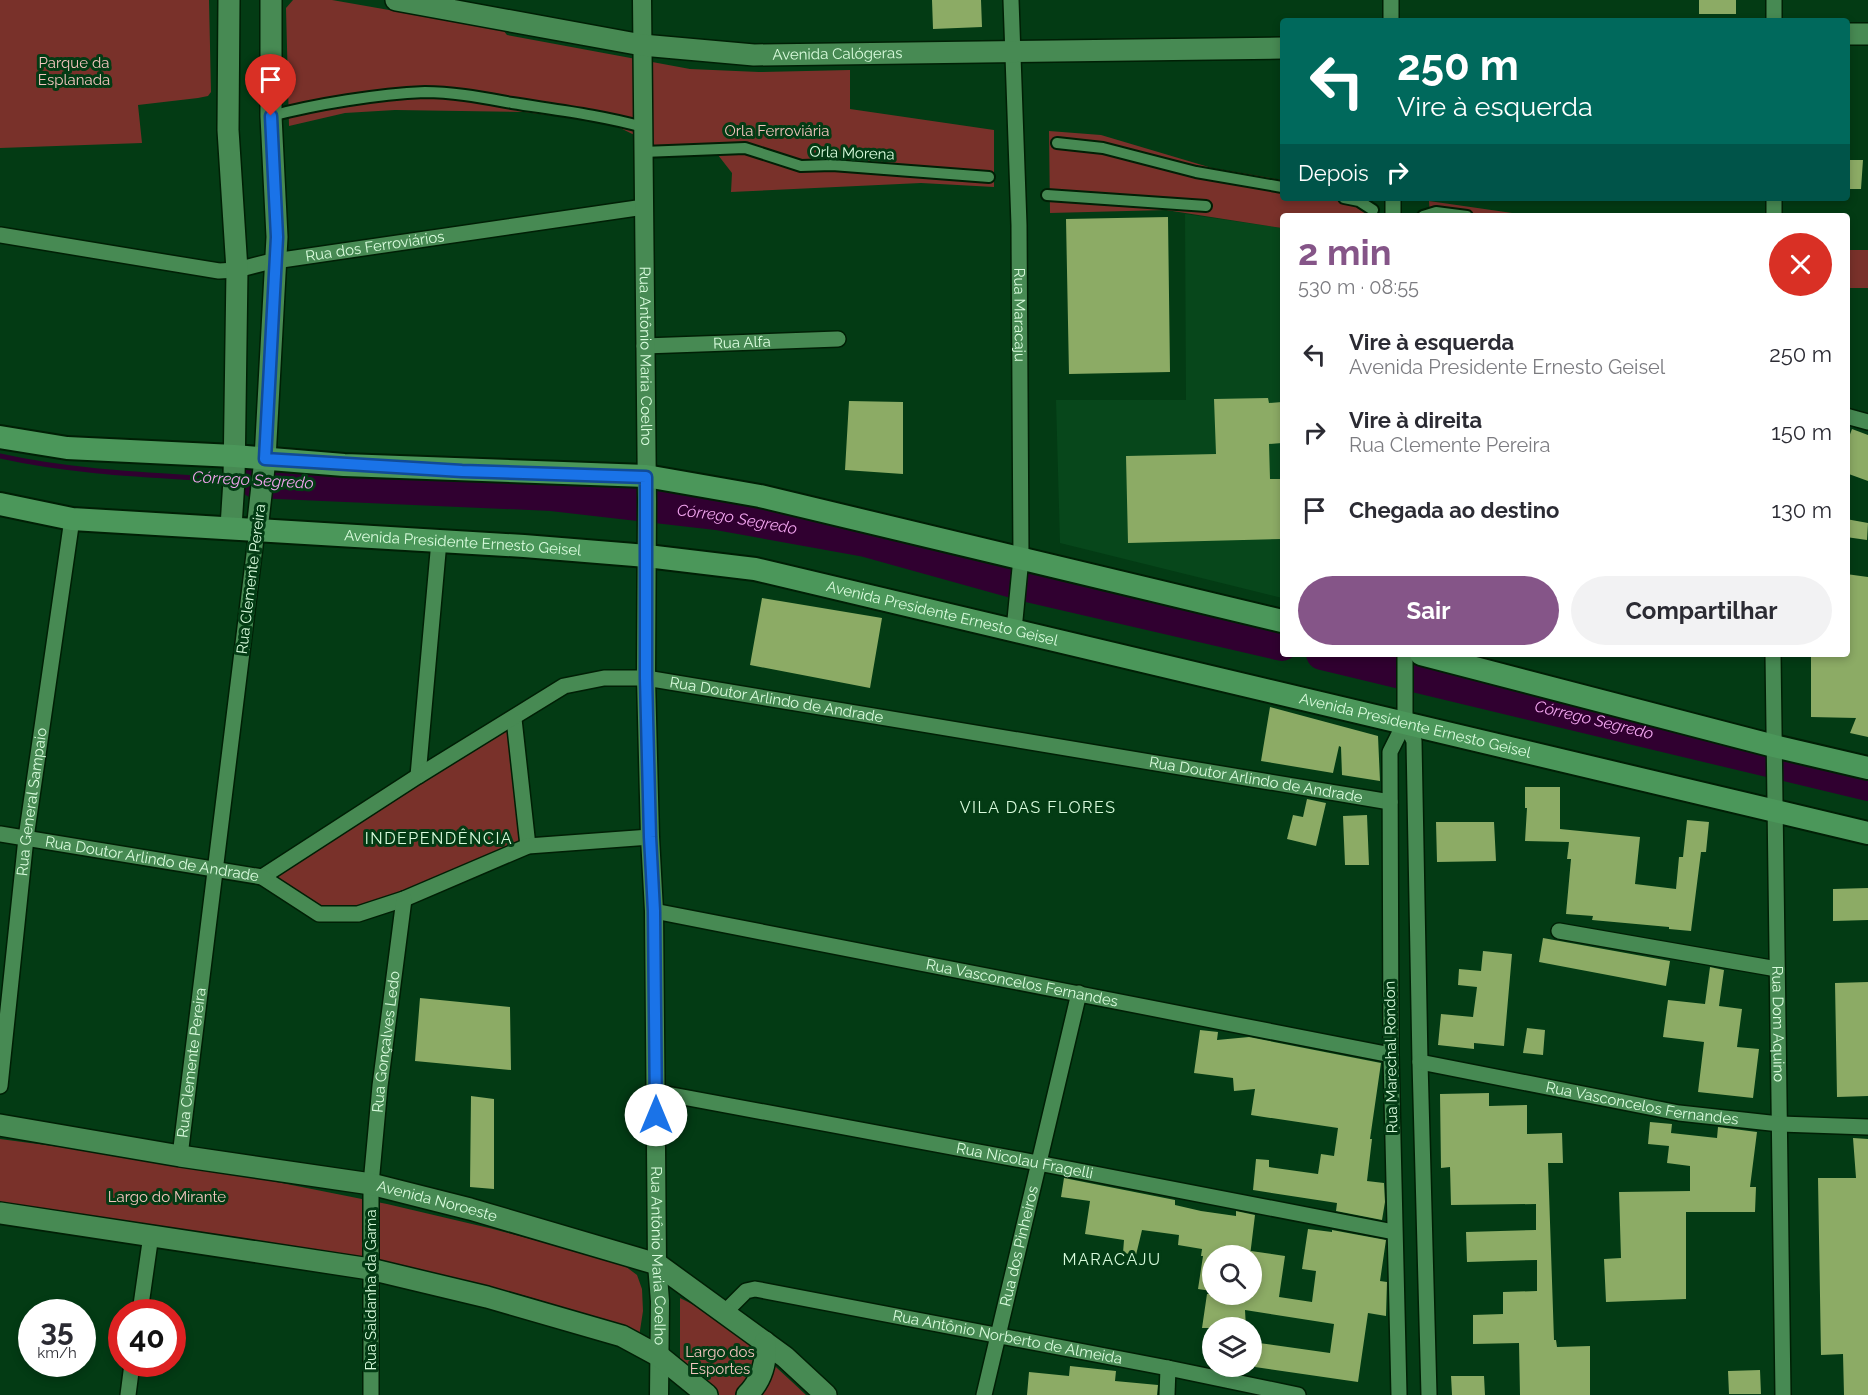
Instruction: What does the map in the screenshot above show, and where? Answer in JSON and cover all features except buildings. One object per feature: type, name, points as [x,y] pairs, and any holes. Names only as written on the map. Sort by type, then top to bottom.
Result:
[{"type":"main road","name":"Rua Clemente Pereira","points":[[230,0],[228,121],[237,270],[234,480],[231,519]]},
{"type":"main road","name":"Rua Clemente Pereira","points":[[258,522],[265,459],[277,237],[271,116],[271,0]]},
{"type":"main road","name":"Avenida Calógeras","points":[[396,0],[642,45],[754,55],[1280,48]]},
{"type":"main road","points":[[1850,34],[1868,34]]},
{"type":"main road","points":[[0,437],[67,448],[462,471],[646,477],[760,496],[1021,565],[1280,621]]},
{"type":"main road","name":"Avenida Presidente Ernesto Geisel","points":[[0,504],[72,519],[231,519],[439,542],[524,546],[646,547],[1015,622],[1774,805],[1868,833]]},
{"type":"main road","points":[[1410,658],[1774,751],[1868,768]]},
{"type":"main road","name":"Avenida Noroeste","points":[[0,1125],[180,1156],[371,1184],[470,1209],[657,1264],[765,1342],[826,1395]]},
{"type":"main road","points":[[0,1213],[370,1269],[487,1297],[622,1336],[659,1356],[707,1395]]},
{"type":"main road","points":[[747,1395],[758,1381],[763,1369],[766,1353],[765,1342]]},
{"type":"street","name":"Rua Antônio Maria Coelho","points":[[642,0],[646,678],[654,911],[657,1264],[660,1301],[659,1395]]},
{"type":"street","name":"Rua Maracaju","points":[[1011,0],[1019,225],[1021,565],[1015,622]]},
{"type":"street","points":[[1391,0],[1391,18]]},
{"type":"street","points":[[1774,0],[1774,18]]},
{"type":"street","points":[[271,116],[375,97],[427,92],[585,114],[643,127]]},
{"type":"street","points":[[1057,143],[1103,148],[1196,172],[1280,187]]},
{"type":"street","name":"Orla Morena","points":[[643,152],[745,148],[801,166],[832,165],[989,177]]},
{"type":"street","points":[[1047,195],[1206,206]]},
{"type":"street","points":[[1359,201],[1373,210]]},
{"type":"street","name":"Rua dos Ferroviários","points":[[0,235],[219,271],[644,207]]},
{"type":"street","name":"Rua Alfa","points":[[644,346],[838,339]]},
{"type":"street","name":"Rua General Sampaio","points":[[0,1086],[27,838],[72,519]]},
{"type":"street","name":"Rua Clemente Pereira","points":[[180,1156],[258,522]]},
{"type":"street","points":[[418,776],[439,542]]},
{"type":"street","name":"Rua Dom Aquino","points":[[1773,657],[1783,1395]]},
{"type":"street","name":"Rua Marechal Rondon","points":[[1399,1395],[1391,1055],[1390,752],[1406,717],[1410,658]]},
{"type":"street","name":"Rua Doutor Arlindo de Andrade","points":[[0,834],[262,878],[418,776],[514,719],[564,686],[604,678],[646,678],[1390,802]]},
{"type":"street","name":"Rua Marechal Rondon","points":[[1406,717],[1414,741],[1429,1395]]},
{"type":"street","points":[[514,719],[528,846]]},
{"type":"street","points":[[262,878],[319,914],[358,914],[404,899],[528,846],[650,837]]},
{"type":"street","name":"Rua Gonçalves Ledo","points":[[371,1184],[380,1086],[404,899]]},
{"type":"street","name":"Rua Vasconcelos Fernandes","points":[[654,911],[1391,1055]]},
{"type":"street","points":[[1559,931],[1777,969]]},
{"type":"street","name":"Rua dos Pinheiros","points":[[984,1395],[1079,993]]},
{"type":"street","name":"Rua Vasconcelos Fernandes","points":[[1420,1062],[1680,1113],[1780,1124],[1868,1127]]},
{"type":"street","name":"Rua Nicolau Fragelli","points":[[656,1092],[1394,1232]]},
{"type":"street","name":"Rua Saldanha da Gama","points":[[371,1184],[371,1395]]},
{"type":"street","points":[[142,1299],[151,1235]]},
{"type":"street","name":"Rua Antônio Norberto de Almeida","points":[[725,1312],[746,1291],[755,1288],[1298,1395]]},
{"type":"street","points":[[1167,1395],[1168,1368]]},
{"type":"street","points":[[128,1395],[130,1377]]},
{"type":"shaded area","points":[[1185,214],[1280,228],[1280,598],[1060,543],[1056,400],[1186,400]]},
{"type":"green space","name":"Parque da Esplanada","points":[[0,0],[209,0],[211,92],[208,96],[198,98],[138,105],[142,143],[0,148]]},
{"type":"green space","name":"Orla Ferroviária","points":[[293,0],[332,0],[503,30],[507,35],[690,69],[759,72],[850,70],[850,109],[994,130],[994,187],[921,183],[731,192],[732,173],[718,155],[675,155],[610,123],[524,112],[395,110],[345,113],[289,126],[286,8]]},
{"type":"green space","points":[[1049,131],[1101,135],[1212,168],[1280,180],[1280,201],[1370,201],[1371,213],[1280,213],[1280,228],[1166,210],[1050,213]]},
{"type":"green space","points":[[1429,201],[1512,213],[1430,213]]},
{"type":"green space","points":[[1850,250],[1868,250],[1868,288],[1850,288]]},
{"type":"green space","points":[[514,719],[528,846],[404,899],[319,914],[262,877]]},
{"type":"green space","name":"Largo do Mirante","points":[[0,1139],[181,1163],[387,1204],[603,1258],[625,1266],[637,1275],[642,1289],[643,1311],[639,1337],[552,1304],[462,1280],[324,1255],[0,1206]]},
{"type":"green space","name":"Largo dos Esportes","points":[[680,1298],[730,1329],[806,1395],[717,1395],[680,1360]]},
{"type":"waterway","name":"Córrego Segredo","points":[[0,456],[86,470],[231,480]]},
{"type":"waterway","name":"Córrego Segredo","points":[[255,482],[552,495],[717,514],[866,541],[1027,586],[1280,645]]},
{"type":"waterway","name":"Córrego Segredo","points":[[1335,657],[1868,785]]},
{"type":"district","name":"VILA DAS FLORES","points":[[1038,807]]},
{"type":"district","name":"INDEPENDÊNCIA","points":[[439,838]]},
{"type":"district","name":"MARACAJU","points":[[1112,1259]]},
{"type":"route","points":[[271,116],[277,237],[265,459],[462,471],[646,477],[646,678],[654,911],[656,1115]]}]
